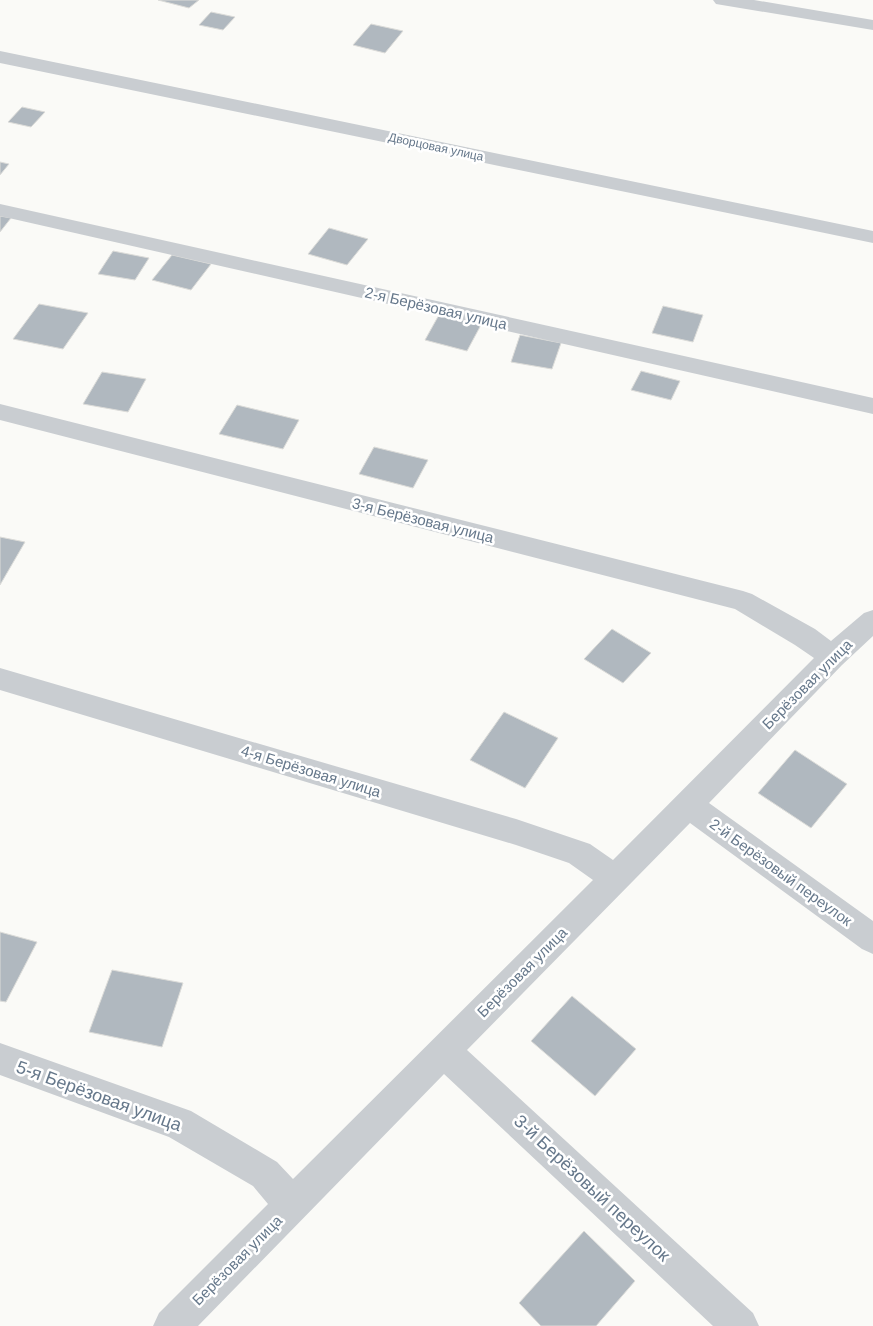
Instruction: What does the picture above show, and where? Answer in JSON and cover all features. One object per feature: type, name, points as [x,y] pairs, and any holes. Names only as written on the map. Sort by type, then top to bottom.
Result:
[{"type":"street","points":[[722,0],[873,25]]},
{"type":"street","name":"Дворцовая улица","points":[[0,57],[873,237]]},
{"type":"street","name":"2-я Берёзовая улица","points":[[0,210],[873,406]]},
{"type":"street","name":"3-я Берёзовая улица","points":[[0,412],[743,601],[805,638],[832,657]]},
{"type":"street","name":"Берёзовая улица","points":[[172,1326],[832,657],[873,620]]},
{"type":"street","name":"4-я Берёзовая улица","points":[[0,679],[516,832],[578,853],[615,878]]},
{"type":"street","name":"2-й Берёзовый переулок","points":[[688,805],[873,939]]},
{"type":"street","name":"3-й Берёзовый переулок","points":[[444,1051],[740,1326]]},
{"type":"street","name":"5-я Берёзовая улица","points":[[0,1059],[179,1123],[265,1174],[292,1204]]},
{"type":"building","points":[[158,0],[199,0],[189,8]]},
{"type":"building","points":[[211,12],[235,17],[223,30],[199,25]]},
{"type":"building","points":[[371,24],[403,31],[385,53],[353,45]]},
{"type":"building","points":[[22,107],[45,112],[31,127],[8,122]]},
{"type":"building","points":[[0,162],[9,164],[0,175]]},
{"type":"building","points":[[0,216],[11,218],[0,232]]},
{"type":"building","points":[[329,228],[368,239],[347,265],[308,254]]},
{"type":"building","points":[[113,251],[149,258],[135,280],[98,274]]},
{"type":"building","points":[[172,255],[211,264],[191,290],[152,280]]},
{"type":"building","points":[[39,304],[88,313],[63,349],[13,339]]},
{"type":"building","points":[[663,306],[703,315],[693,342],[652,333]]},
{"type":"building","points":[[440,313],[482,323],[467,351],[425,340]]},
{"type":"building","points":[[520,335],[561,343],[552,369],[511,362]]},
{"type":"building","points":[[641,371],[680,381],[671,400],[631,390]]},
{"type":"building","points":[[102,372],[146,379],[128,412],[83,404]]},
{"type":"building","points":[[237,405],[299,420],[283,449],[219,434]]},
{"type":"building","points":[[374,447],[428,460],[413,488],[359,474]]},
{"type":"building","points":[[0,537],[25,542],[0,585]]},
{"type":"building","points":[[612,629],[651,653],[623,683],[584,659]]},
{"type":"building","points":[[504,712],[558,738],[525,788],[470,760]]},
{"type":"building","points":[[795,750],[847,784],[811,828],[758,793]]},
{"type":"building","points":[[0,932],[37,942],[6,1002],[0,1001]]},
{"type":"building","points":[[112,970],[183,983],[162,1047],[89,1032]]},
{"type":"building","points":[[572,996],[636,1049],[595,1096],[531,1041]]},
{"type":"building","points":[[584,1231],[635,1281],[596,1326],[541,1326],[519,1303]]}]
